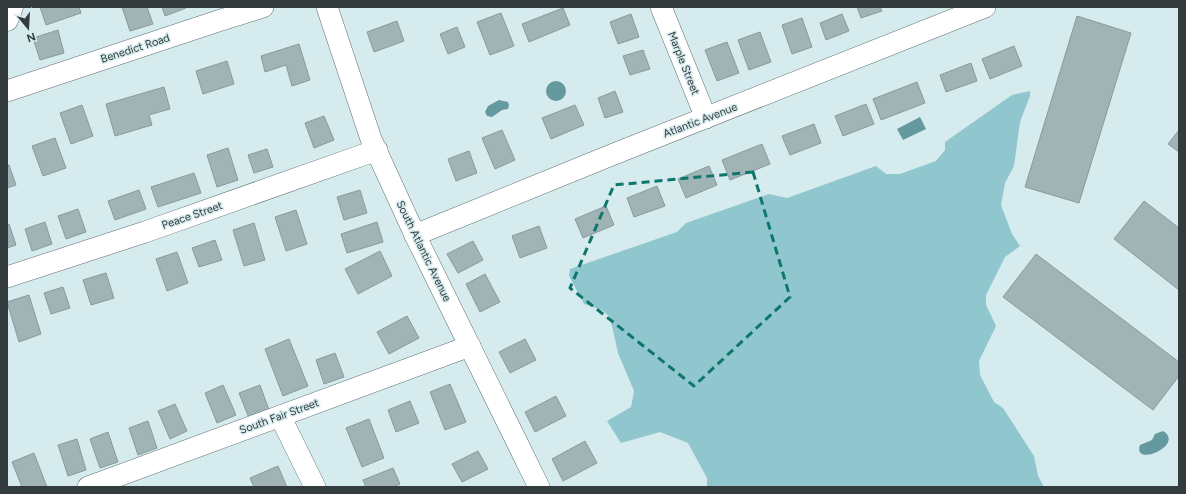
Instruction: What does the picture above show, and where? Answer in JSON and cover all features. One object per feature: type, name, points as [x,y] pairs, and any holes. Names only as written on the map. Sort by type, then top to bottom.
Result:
[{"type":"street","points":[[7,20],[12,7]]},
{"type":"street","name":"Benedict Road","points":[[7,91],[263,7]]},
{"type":"street","name":"South Atlantic Avenue","points":[[327,7],[371,139],[415,234],[539,487]]},
{"type":"street","name":"Marple Street","points":[[661,7],[706,118]]},
{"type":"street","points":[[942,25],[963,7]]},
{"type":"street","name":"Atlantic Avenue","points":[[415,234],[985,7]]},
{"type":"street","name":"Peace Street","points":[[7,277],[145,232],[377,150]]},
{"type":"street","name":"South Fair Street","points":[[88,487],[470,346]]},
{"type":"street","points":[[280,416],[315,487]]},
{"type":"highlighted area","points":[[753,172],[790,297],[694,386],[570,288],[614,185]]},
{"type":"shaded area","points":[[556,81],[563,84],[566,91],[563,98],[556,101],[549,98],[546,91],[549,84]]},
{"type":"shaded area","points":[[1030,91],[1030,96],[1020,122],[1014,166],[1005,183],[1001,205],[1012,234],[1020,246],[1005,257],[986,295],[986,305],[996,326],[979,361],[980,375],[994,402],[1003,408],[1034,456],[1038,476],[1044,487],[707,487],[707,478],[688,443],[660,432],[621,443],[607,421],[631,407],[634,391],[618,353],[610,317],[602,310],[584,304],[569,276],[570,269],[677,232],[686,223],[769,194],[787,198],[876,166],[886,174],[900,174],[936,161],[945,150],[945,142],[1012,95]]},
{"type":"shaded area","points":[[499,100],[508,102],[508,109],[502,110],[492,117],[487,116],[485,112],[488,106]]},
{"type":"shaded area","points":[[920,117],[926,129],[903,140],[897,129]]},
{"type":"shaded area","points":[[1163,431],[1168,437],[1168,442],[1164,448],[1150,454],[1143,454],[1140,452],[1140,445],[1152,440],[1155,434]]},
{"type":"building","points":[[40,7],[79,7],[81,13],[46,25]]},
{"type":"building","points":[[122,7],[147,7],[153,24],[130,31]]},
{"type":"building","points":[[162,7],[185,7],[186,8],[165,16]]},
{"type":"building","points":[[857,7],[880,7],[882,11],[861,18]]},
{"type":"building","points":[[563,8],[570,25],[529,42],[522,24]]},
{"type":"building","points":[[501,13],[514,46],[490,55],[477,22]]},
{"type":"building","points":[[631,14],[639,37],[618,44],[610,22]]},
{"type":"building","points":[[842,14],[849,31],[826,40],[820,23]]},
{"type":"building","points":[[1077,16],[1131,33],[1079,203],[1025,187]]},
{"type":"building","points":[[802,18],[812,47],[792,54],[782,25]]},
{"type":"building","points":[[397,21],[404,41],[374,52],[367,32]]},
{"type":"building","points":[[457,27],[465,47],[448,54],[440,34]]},
{"type":"building","points":[[58,30],[64,53],[40,60],[33,38]]},
{"type":"building","points":[[760,32],[771,62],[749,70],[738,40]]},
{"type":"building","points":[[727,42],[739,73],[717,81],[705,50]]},
{"type":"building","points":[[299,44],[310,80],[292,86],[286,65],[265,72],[261,56]]},
{"type":"building","points":[[1014,46],[1022,66],[990,79],[982,59]]},
{"type":"building","points":[[643,50],[650,69],[630,75],[623,56]]},
{"type":"building","points":[[227,61],[234,84],[203,94],[196,71]]},
{"type":"building","points":[[971,63],[977,81],[946,92],[940,75]]},
{"type":"building","points":[[917,82],[925,103],[881,120],[873,99]]},
{"type":"building","points":[[164,87],[170,109],[149,115],[152,125],[115,136],[106,104]]},
{"type":"building","points":[[615,91],[623,112],[605,118],[598,98]]},
{"type":"building","points":[[866,104],[874,124],[843,136],[835,116]]},
{"type":"building","points":[[82,105],[93,136],[71,144],[60,113]]},
{"type":"building","points":[[575,105],[584,125],[551,139],[542,118]]},
{"type":"building","points":[[324,116],[334,140],[314,148],[305,123]]},
{"type":"building","points":[[814,124],[821,143],[790,155],[782,136]]},
{"type":"building","points":[[502,130],[515,160],[495,169],[482,138]]},
{"type":"building","points":[[1179,130],[1179,152],[1168,144]]},
{"type":"building","points":[[55,138],[66,168],[43,176],[32,146]]},
{"type":"building","points":[[762,144],[770,164],[730,180],[722,160]]},
{"type":"building","points":[[228,148],[238,180],[217,187],[207,155]]},
{"type":"building","points":[[267,149],[273,167],[254,173],[248,155]]},
{"type":"building","points":[[469,151],[477,173],[456,181],[448,159]]},
{"type":"building","points":[[7,165],[9,165],[16,185],[7,188]]},
{"type":"building","points":[[709,166],[717,185],[686,198],[678,179]]},
{"type":"building","points":[[194,173],[201,193],[158,207],[151,187]]},
{"type":"building","points":[[657,186],[665,206],[634,217],[627,198]]},
{"type":"building","points":[[139,190],[146,209],[115,220],[108,201]]},
{"type":"building","points":[[360,190],[367,213],[344,220],[337,197]]},
{"type":"building","points":[[1144,201],[1179,228],[1179,290],[1114,239]]},
{"type":"building","points":[[606,206],[614,225],[583,238],[575,219]]},
{"type":"building","points":[[78,209],[86,232],[66,239],[58,216]]},
{"type":"building","points":[[296,210],[307,244],[286,251],[275,217]]},
{"type":"building","points":[[45,222],[52,244],[32,251],[25,229]]},
{"type":"building","points":[[377,222],[383,242],[347,253],[341,234]]},
{"type":"building","points":[[254,223],[265,260],[244,266],[233,230]]},
{"type":"building","points":[[9,224],[16,245],[7,248],[7,225]]},
{"type":"building","points":[[539,226],[547,248],[520,258],[512,236]]},
{"type":"building","points":[[215,240],[222,260],[199,267],[192,248]]},
{"type":"building","points":[[473,241],[483,260],[458,273],[447,254]]},
{"type":"building","points":[[380,251],[392,276],[358,294],[345,269]]},
{"type":"building","points":[[177,252],[188,283],[167,291],[156,259]]},
{"type":"building","points":[[1036,254],[1179,362],[1179,376],[1153,410],[1003,297]]},
{"type":"building","points":[[106,273],[114,298],[91,305],[83,280]]},
{"type":"building","points":[[485,274],[500,302],[480,312],[466,284]]},
{"type":"building","points":[[63,287],[70,308],[51,314],[44,293]]},
{"type":"building","points":[[29,295],[41,334],[19,342],[7,302]]},
{"type":"building","points":[[407,316],[419,338],[389,354],[377,332]]},
{"type":"building","points":[[289,339],[308,386],[283,396],[265,349]]},
{"type":"building","points":[[525,339],[536,360],[510,373],[499,352]]},
{"type":"building","points":[[335,353],[344,377],[324,384],[316,360]]},
{"type":"building","points":[[450,384],[466,422],[445,430],[430,392]]},
{"type":"building","points":[[223,385],[236,415],[217,423],[205,393]]},
{"type":"building","points":[[260,385],[269,410],[249,418],[239,393]]},
{"type":"building","points":[[556,396],[566,416],[535,432],[525,412]]},
{"type":"building","points":[[410,401],[419,423],[396,432],[388,410]]},
{"type":"building","points":[[175,404],[187,431],[170,439],[158,411]]},
{"type":"building","points":[[369,419],[384,458],[362,467],[346,428]]},
{"type":"building","points":[[148,421],[157,448],[138,455],[129,428]]},
{"type":"building","points":[[108,432],[118,462],[100,468],[90,439]]},
{"type":"building","points":[[77,439],[86,470],[68,476],[58,445]]},
{"type":"building","points":[[585,441],[597,463],[563,481],[552,459]]},
{"type":"building","points":[[478,451],[488,469],[462,482],[452,464]]},
{"type":"building","points":[[34,453],[47,487],[22,487],[12,462]]},
{"type":"building","points":[[278,466],[287,487],[254,487],[250,478]]},
{"type":"building","points":[[393,468],[400,484],[393,487],[366,487],[363,480]]}]
